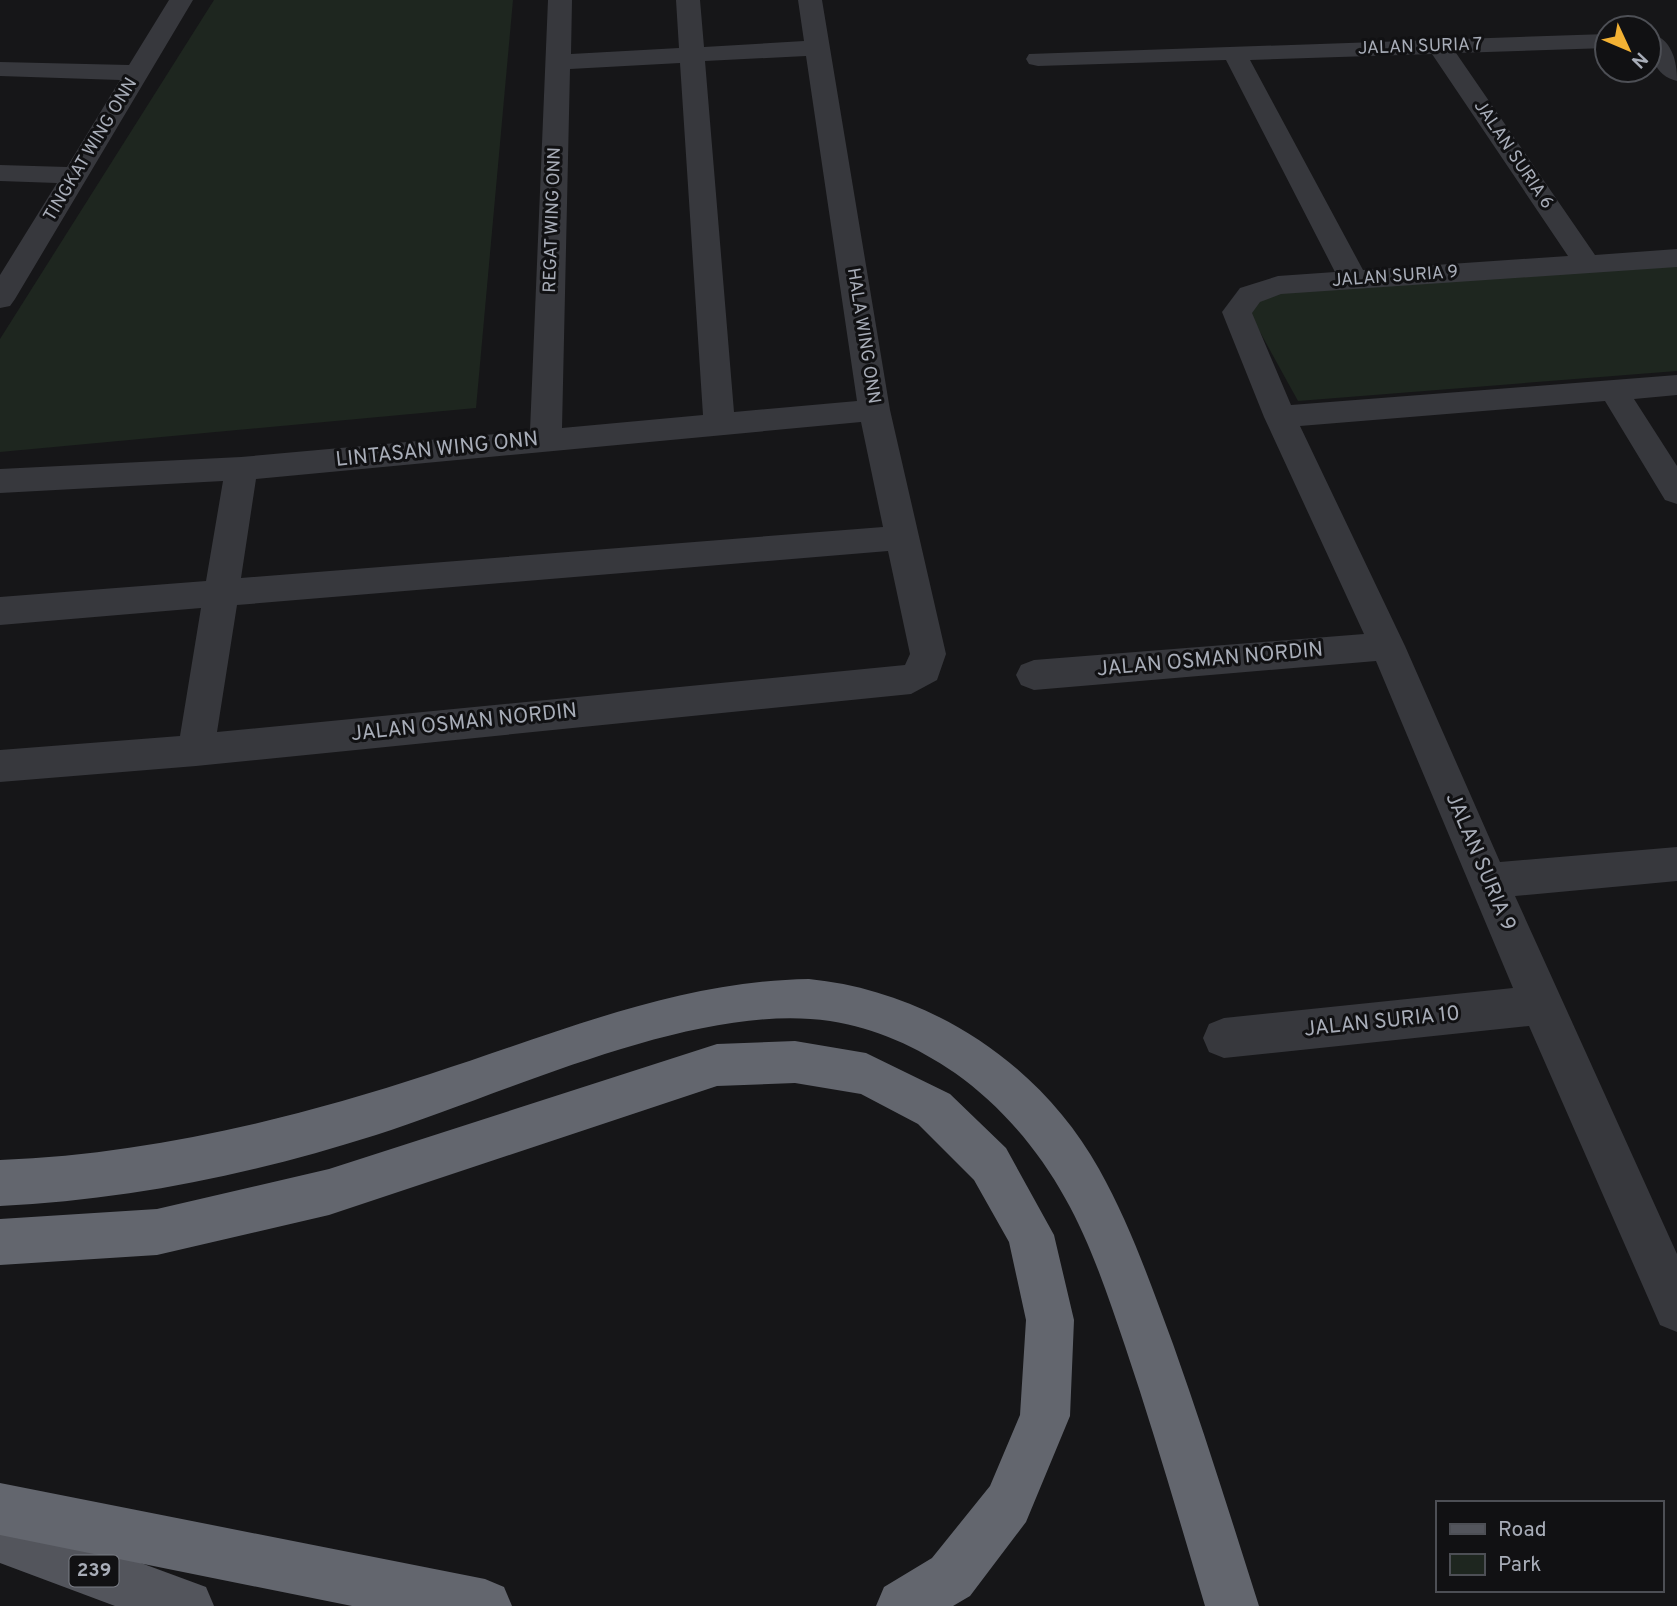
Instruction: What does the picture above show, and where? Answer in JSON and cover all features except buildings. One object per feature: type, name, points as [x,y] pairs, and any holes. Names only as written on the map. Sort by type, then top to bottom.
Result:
[{"type":"highway","points":[[0,1183],[61,1182],[212,1160],[428,1097],[672,1017],[740,1004],[807,999],[888,1016],[935,1034],[978,1063],[1039,1121],[1081,1182],[1118,1259],[1159,1373],[1232,1606]]},
{"type":"highway","points":[[0,1242],[157,1232],[329,1192],[717,1065],[795,1062],[866,1074],[934,1108],[990,1164],[1031,1235],[1050,1321],[1045,1416],[1008,1504],[951,1577],[903,1606]]},
{"type":"highway","points":[[0,1509],[485,1606]]},
{"type":"main road","name":"239","points":[[0,1537],[187,1606]]},
{"type":"street","name":"TINGKAT WING ONN","points":[[0,299],[181,0]]},
{"type":"street","name":"REGAT WING ONN","points":[[546,439],[560,0]]},
{"type":"street","points":[[688,0],[719,424]]},
{"type":"street","name":"HALA WING ONN","points":[[810,0],[874,410],[900,538],[928,654],[925,670]]},
{"type":"street","name":"JALAN SURIA 7","points":[[1038,59],[1593,41]]},
{"type":"street","name":"JALAN SURIA 6","points":[[1439,46],[1587,264]]},
{"type":"street","points":[[558,62],[817,48]]},
{"type":"street","points":[[1234,53],[1354,280]]},
{"type":"street","points":[[1663,57],[1677,74]]},
{"type":"street","points":[[0,69],[137,73]]},
{"type":"street","points":[[0,173],[75,175]]},
{"type":"street","name":"JALAN SURIA 9","points":[[1677,258],[1278,285],[1250,295],[1237,312],[1280,417],[1387,646],[1541,1005],[1677,1308]]},
{"type":"street","points":[[1280,417],[1677,385]]},
{"type":"street","points":[[1614,390],[1677,492]]},
{"type":"street","name":"LINTASAN WING ONN","points":[[0,481],[241,469],[874,410]]},
{"type":"street","points":[[196,750],[241,469]]},
{"type":"street","points":[[0,611],[900,538]]},
{"type":"street","name":"JALAN OSMAN NORDIN","points":[[1034,675],[1387,646]]},
{"type":"street","name":"JALAN OSMAN NORDIN","points":[[0,766],[196,750],[911,679],[925,670]]},
{"type":"street","points":[[1489,881],[1677,863]]},
{"type":"street","name":"JALAN SURIA 10","points":[[1224,1038],[1541,1005]]},
{"type":"green space","points":[[214,0],[513,0],[476,408],[0,452],[0,339]]},
{"type":"green space","points":[[1677,263],[1677,371],[1298,401],[1249,312],[1265,294]]}]
